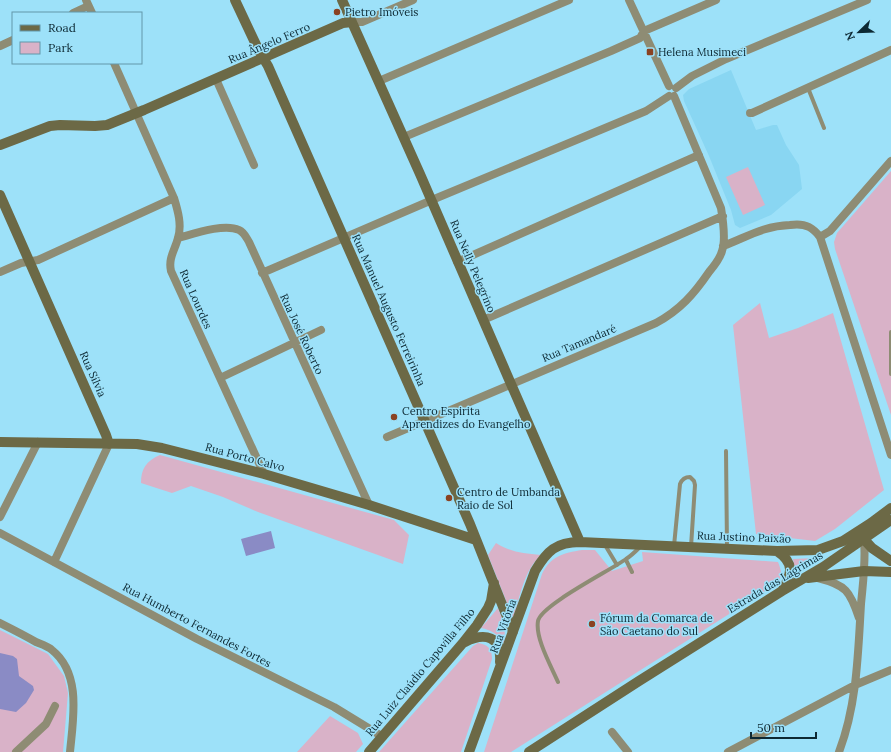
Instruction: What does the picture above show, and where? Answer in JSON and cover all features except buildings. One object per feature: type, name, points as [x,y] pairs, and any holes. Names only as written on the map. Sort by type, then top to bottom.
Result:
[{"type":"main road","name":"Rua Manuel Augusto Ferreirinha","points":[[235,0],[271,74],[344,238],[476,540],[513,632]]},
{"type":"main road","name":"Rua Nelly Pelegrino","points":[[342,0],[404,137],[580,542]]},
{"type":"main road","name":"Rua Ângelo Ferro","points":[[0,145],[50,126],[101,126],[137,113],[264,59],[343,23],[352,22]]},
{"type":"main road","name":"Rua Sílvia","points":[[0,195],[109,444]]},
{"type":"main road","name":"Rua Porto Calvo","points":[[0,442],[137,444],[162,448],[264,474],[369,505],[476,540]]},
{"type":"main road","name":"Estrada das Lágrimas","points":[[528,752],[804,578],[861,536],[891,508]]},
{"type":"main road","name":"Estrada das Lágrimas","points":[[861,536],[891,520]]},
{"type":"main road","name":"Rua Justino Paixão","points":[[580,542],[777,551],[818,550],[861,536]]},
{"type":"main road","points":[[861,536],[878,553],[891,561]]},
{"type":"main road","name":"Rua Vitória","points":[[472,749],[535,571],[548,552],[566,543],[580,542]]},
{"type":"main road","points":[[777,551],[785,556],[790,568],[790,576],[782,591]]},
{"type":"main road","points":[[804,578],[864,571],[891,572]]},
{"type":"main road","name":"Rua Luiz Claúdio Capovilla Filho","points":[[369,752],[462,644],[488,608],[491,601],[494,583]]},
{"type":"main road","points":[[462,644],[475,637],[483,636],[490,638],[496,643],[501,655],[500,670]]},
{"type":"street","name":"Rua Ângelo Ferro","points":[[352,22],[362,22],[412,0]]},
{"type":"street","points":[[379,81],[569,0]]},
{"type":"street","points":[[630,0],[673,87]]},
{"type":"street","points":[[404,137],[640,38],[644,31],[716,0]]},
{"type":"street","points":[[262,273],[431,200],[646,111],[671,96],[666,92],[666,90],[692,76],[726,59],[867,0]]},
{"type":"street","points":[[75,12],[88,6]]},
{"type":"street","points":[[0,46],[12,40]]},
{"type":"street","points":[[750,113],[891,50]]},
{"type":"street","name":"Rua Lourdes","points":[[114,64],[174,198],[179,214],[180,230],[169,261],[171,271],[264,474]]},
{"type":"street","points":[[216,79],[254,165]]},
{"type":"street","name":"Rua Tamandaré","points":[[387,437],[671,315],[685,303],[700,285],[722,251],[724,234],[721,208],[699,155],[671,96]]},
{"type":"street","points":[[458,262],[699,155]]},
{"type":"street","points":[[820,237],[830,231],[891,161]]},
{"type":"street","points":[[0,272],[21,263],[38,260],[174,198]]},
{"type":"street","points":[[483,320],[722,216]]},
{"type":"street","points":[[723,246],[770,226],[794,224],[808,226],[820,237],[891,455]]},
{"type":"street","name":"Rua José Roberto","points":[[178,238],[222,228],[235,228],[244,233],[369,505]]},
{"type":"street","points":[[220,378],[321,330]]},
{"type":"street","points":[[0,516],[38,442]]},
{"type":"street","points":[[54,562],[109,444]]},
{"type":"street","name":"Rua Humberto Fernandes Fortes","points":[[0,533],[197,638],[334,708],[383,737]]},
{"type":"street","points":[[839,752],[851,711],[855,685],[865,554],[861,536]]},
{"type":"street","points":[[815,577],[839,584],[847,592],[852,598],[860,623]]},
{"type":"street","points":[[0,623],[52,650],[62,660],[70,676],[74,694],[70,752]]},
{"type":"street","points":[[728,752],[855,685],[891,670]]},
{"type":"street","points":[[16,752],[46,724],[55,706]]},
{"type":"street","points":[[612,732],[628,752]]},
{"type":"lane","points":[[808,88],[824,128]]},
{"type":"lane","points":[[891,332],[891,374]]},
{"type":"lane","points":[[726,451],[727,549]]},
{"type":"lane","points":[[674,546],[680,484],[686,477],[690,477],[694,481],[695,485],[691,547]]},
{"type":"lane","points":[[604,543],[617,565]]},
{"type":"lane","points":[[558,682],[541,644],[538,621],[541,615],[556,602],[626,560],[642,545]]},
{"type":"lane","points":[[626,560],[632,572]]},
{"type":"shaded area","points":[[731,70],[756,130],[777,125],[786,145],[799,165],[802,189],[771,215],[740,228],[735,225],[731,210],[684,101],[683,95],[689,89]]},
{"type":"shaded area","points":[[271,531],[275,548],[246,556],[241,539]]},
{"type":"shaded area","points":[[0,653],[13,656],[17,659],[19,676],[33,686],[34,690],[26,703],[16,712],[0,709]]},
{"type":"green space","points":[[748,167],[765,205],[743,215],[726,177]]},
{"type":"green space","points":[[891,171],[891,415],[835,249],[834,242],[837,233]]},
{"type":"green space","points":[[760,303],[769,338],[798,328],[833,313],[884,490],[835,529],[815,541],[756,534],[733,325]]},
{"type":"green space","points":[[160,455],[394,520],[409,535],[403,564],[258,512],[223,497],[191,486],[172,493],[141,483],[145,466],[151,460]]},
{"type":"green space","points":[[496,543],[513,551],[541,555],[530,568],[520,593],[513,618],[488,555]]},
{"type":"green space","points":[[595,550],[612,571],[643,561],[642,552],[778,562],[781,577],[775,585],[511,752],[484,752],[542,574],[549,563],[558,556],[569,552]]},
{"type":"green space","points":[[816,558],[795,571],[793,559]]},
{"type":"green space","points":[[498,608],[505,627],[504,643],[494,633],[481,628]]},
{"type":"green space","points":[[0,630],[48,654],[64,676],[68,693],[63,752],[0,752]]},
{"type":"green space","points":[[478,643],[489,648],[492,659],[461,752],[379,752],[473,646]]},
{"type":"green space","points":[[330,716],[358,733],[363,744],[356,752],[297,752]]},
{"type":"place","name":"Pietro Imóveis","points":[[337,12]]},
{"type":"place","name":"Helena Musimeci","points":[[650,52]]},
{"type":"place","name":"Centro Espirita Aprendizes do Evangelho","points":[[394,417]]},
{"type":"place","name":"Centro de Umbanda Raio de Sol","points":[[449,498]]},
{"type":"place","name":"Fórum da Comarca de São Caetano do Sul","points":[[592,624]]}]
